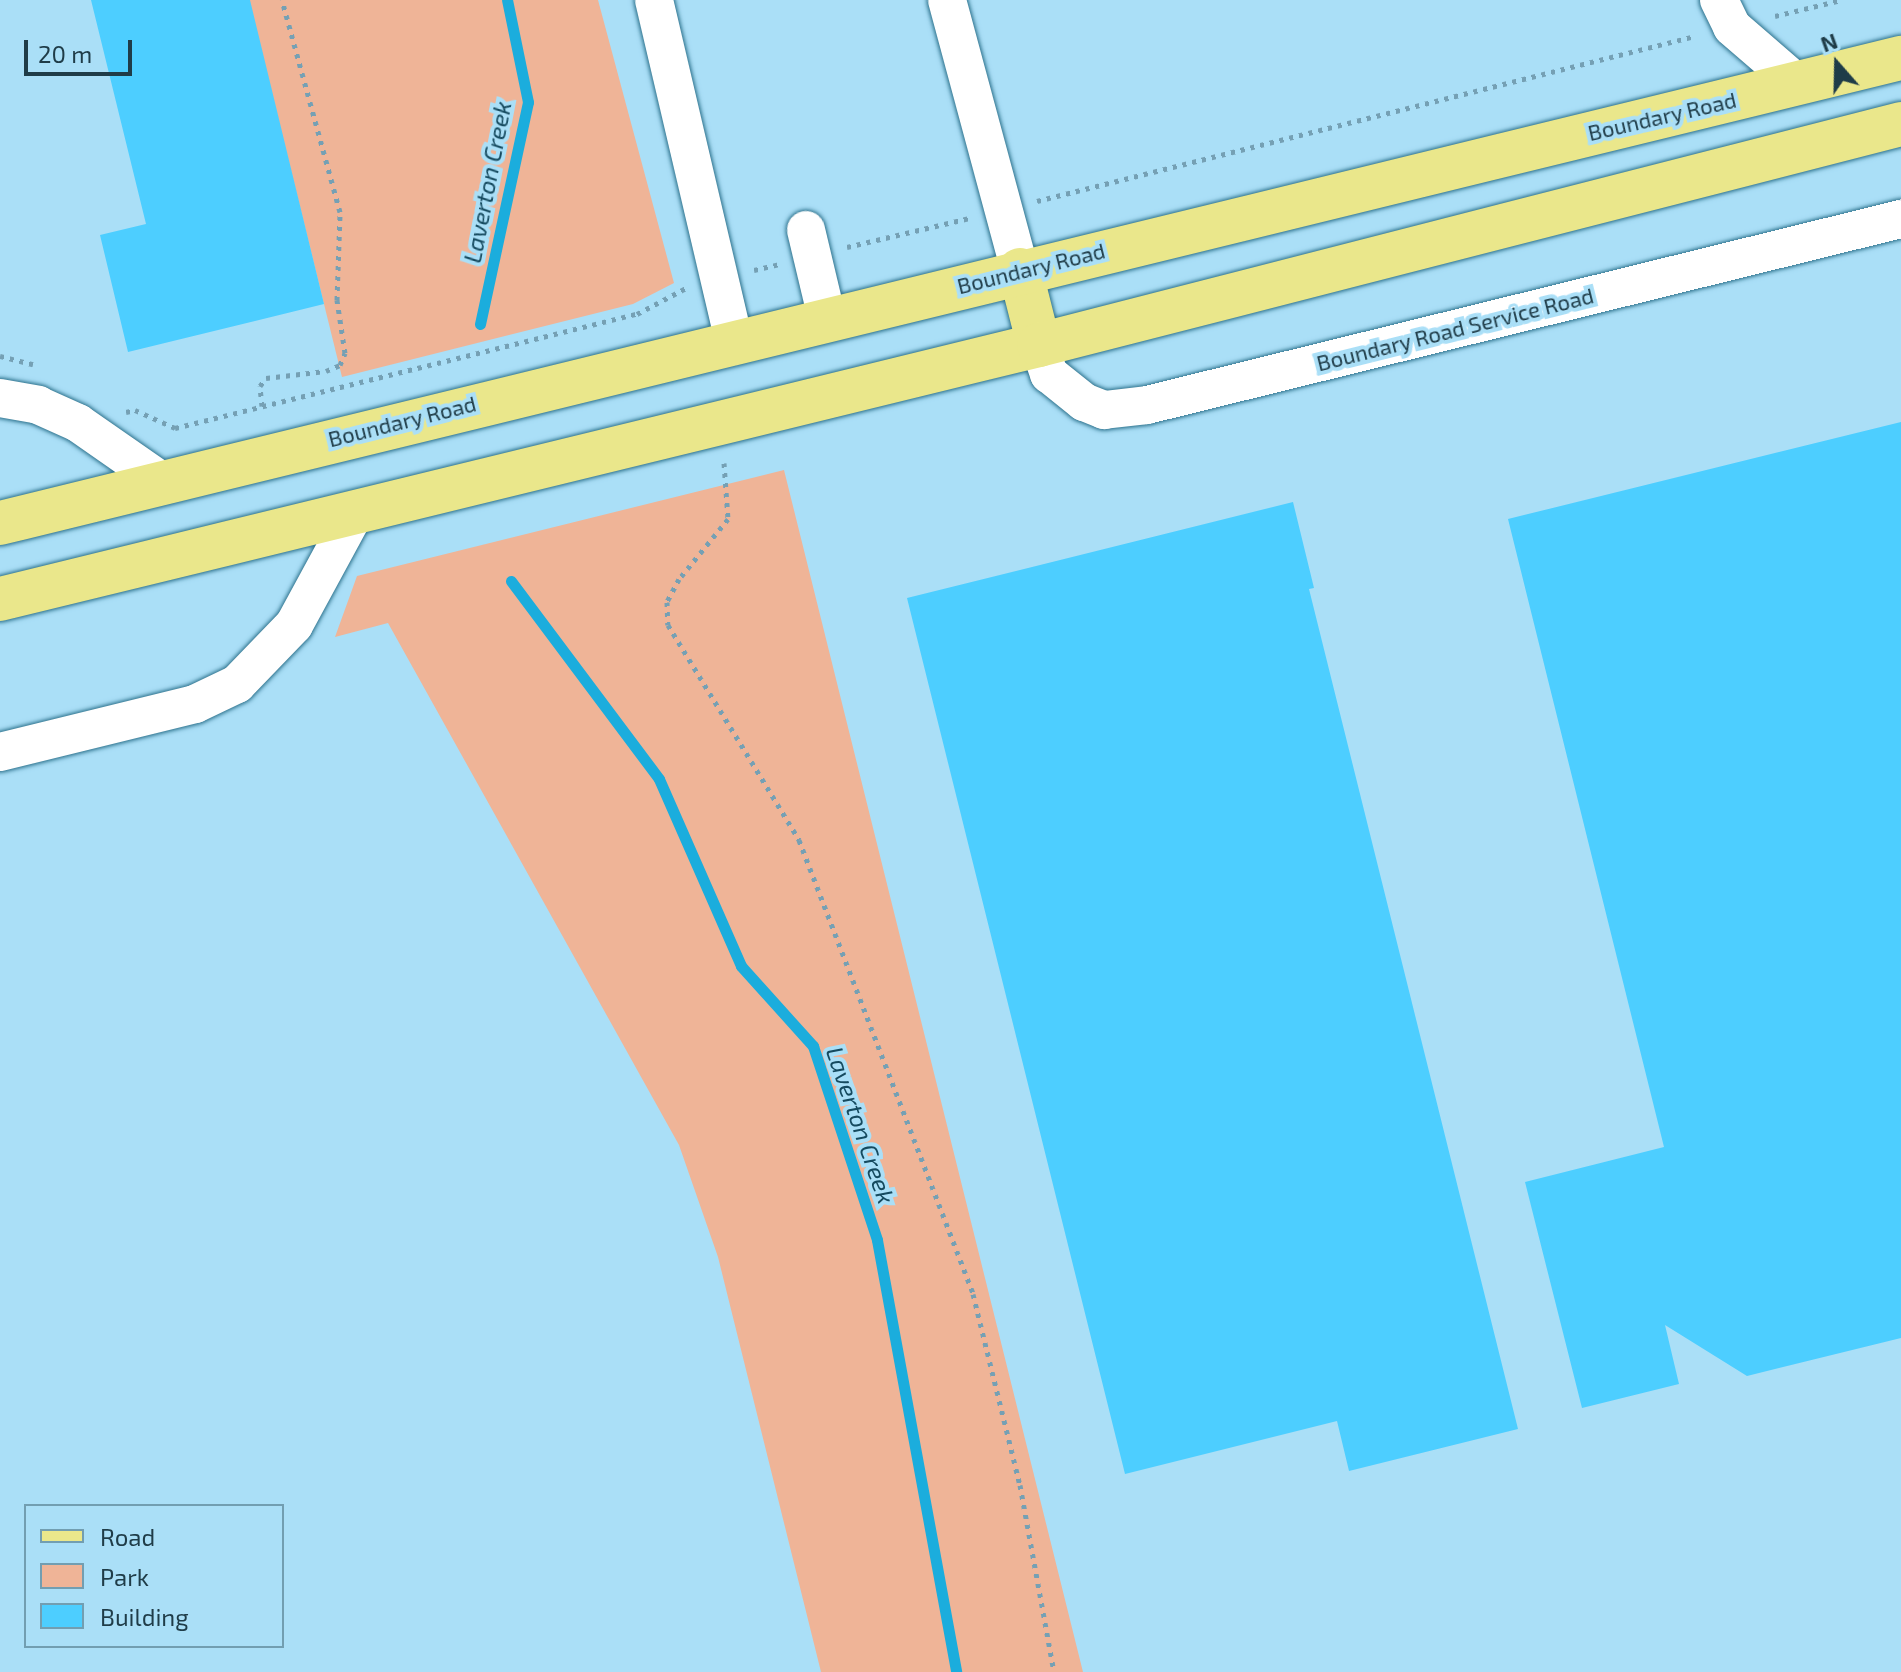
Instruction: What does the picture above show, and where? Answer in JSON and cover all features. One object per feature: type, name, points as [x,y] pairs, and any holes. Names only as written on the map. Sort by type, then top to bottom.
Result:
[{"type":"main road","name":"Boundary Road","points":[[0,523],[412,418],[1901,58]]},
{"type":"main road","points":[[0,599],[1039,345],[1901,124]]},
{"type":"main road","points":[[1020,270],[1039,345]]},
{"type":"street","points":[[654,0],[734,341]]},
{"type":"street","points":[[947,0],[1020,270]]},
{"type":"street","points":[[1725,14],[1798,84]]},
{"type":"street","name":"Boundary Road Service Road","points":[[1039,345],[1049,374],[1084,402],[1104,410],[1147,405],[1901,219]]},
{"type":"street","points":[[809,242],[827,318]]},
{"type":"street","points":[[0,398],[38,405],[78,423],[163,482]]},
{"type":"street","points":[[0,752],[195,704],[237,684],[294,625],[356,511]]},
{"type":"path","points":[[282,0],[340,212],[337,300],[345,353],[340,365],[326,371],[266,378],[260,386],[262,406],[637,314],[674,293],[720,279],[809,242],[1004,210],[1725,14],[1841,0]]},
{"type":"path","points":[[398,371],[412,418]]},
{"type":"path","points":[[722,453],[728,519],[679,579],[667,602],[668,625],[799,840],[973,1294],[1020,1485],[1054,1672]]},
{"type":"green space","points":[[249,0],[598,0],[674,283],[633,304],[342,377]]},
{"type":"green space","points":[[784,470],[1083,1672],[821,1672],[718,1257],[679,1145],[388,623],[335,637],[357,576]]},
{"type":"building","points":[[91,0],[250,0],[324,304],[128,352],[100,235],[146,224]]},
{"type":"building","points":[[1901,422],[1901,1338],[1747,1376],[1665,1325],[1679,1384],[1582,1408],[1525,1182],[1664,1147],[1508,519]]},
{"type":"building","points":[[1293,502],[1314,588],[1309,589],[1518,1429],[1349,1471],[1337,1421],[1125,1474],[907,598]]},
{"type":"waterway","name":"Laverton Creek","points":[[480,324],[528,102],[507,0]]},
{"type":"waterway","name":"Laverton Creek","points":[[511,581],[659,779],[741,966],[813,1046],[877,1240],[956,1672]]}]
